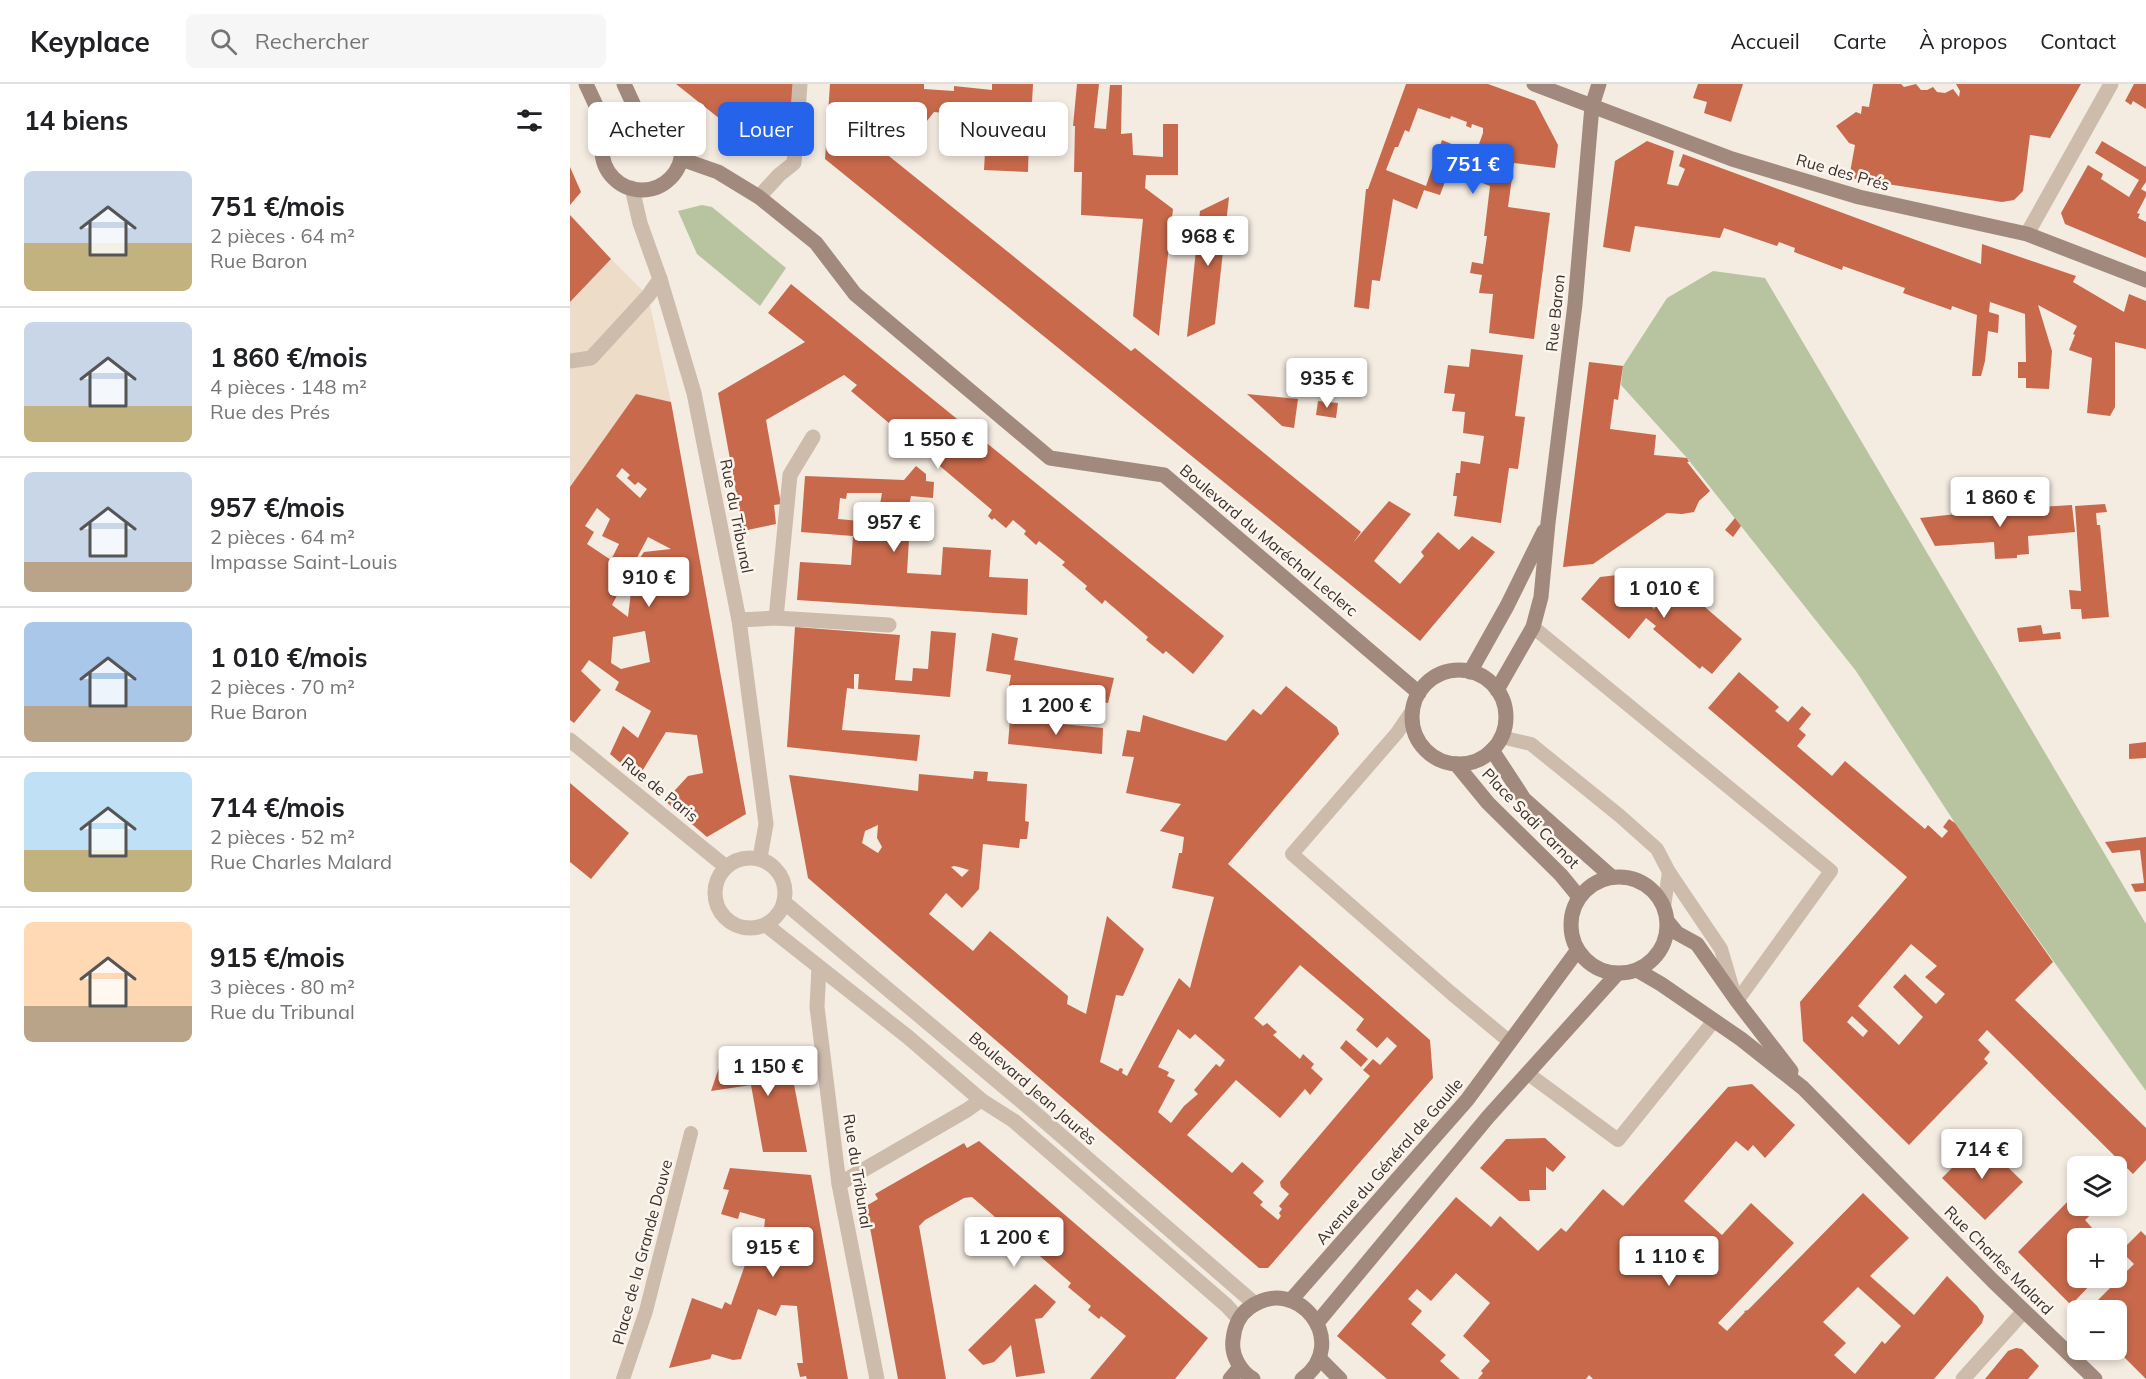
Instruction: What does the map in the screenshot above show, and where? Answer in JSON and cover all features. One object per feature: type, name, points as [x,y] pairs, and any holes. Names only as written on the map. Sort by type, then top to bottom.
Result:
[{"type":"main road","points":[[586,84],[594,102]]},
{"type":"main road","points":[[624,84],[632,102]]},
{"type":"main road","name":"Rue des Prés","points":[[1534,84],[1732,159],[1859,197],[2027,234],[2146,280]]},
{"type":"main road","name":"Rue Baron","points":[[1497,690],[1533,627],[1541,597],[1575,304],[1592,106],[1599,84]]},
{"type":"main road","points":[[603,156],[611,176],[632,188],[645,189],[657,187],[668,180],[676,171],[681,156]]},
{"type":"main road","name":"Boulevard du Maréchal Leclerc","points":[[681,159],[718,172],[759,197],[816,243],[855,294],[1050,458],[1164,475],[1419,693]]},
{"type":"main road","name":"Rue Baron","points":[[1470,672],[1507,606],[1548,523]]},
{"type":"main road","points":[[1455,670],[1470,672],[1490,682],[1497,690],[1506,713],[1505,726],[1492,750],[1475,760],[1456,764],[1428,753],[1418,741],[1413,727],[1412,711],[1419,693],[1428,682],[1441,674],[1455,670]]},
{"type":"main road","name":"Place Sadi Carnot","points":[[1492,750],[1524,799],[1612,877]]},
{"type":"main road","name":"Place Sadi Carnot","points":[[1456,764],[1488,803],[1561,875],[1579,897]]},
{"type":"main road","points":[[1612,877],[1628,878],[1643,883],[1656,893],[1664,907],[1668,922],[1666,937],[1660,951],[1650,963],[1637,970],[1617,974],[1602,971],[1587,963],[1577,951],[1571,937],[1570,923],[1579,897],[1588,887],[1599,880],[1612,877]]},
{"type":"main road","points":[[1668,922],[1677,933],[1697,944],[1737,1001]]},
{"type":"main road","points":[[1510,1042],[1577,951]]},
{"type":"main road","points":[[1637,970],[1661,984],[1713,1022]]},
{"type":"main road","points":[[1317,1323],[1488,1117],[1617,974]]},
{"type":"main road","name":"Rue Charles Malard","points":[[1737,1001],[1803,1088]]},
{"type":"main road","name":"Rue Charles Malard","points":[[1713,1022],[1741,1039],[1803,1088],[2024,1311],[2095,1379]]},
{"type":"main road","name":"Avenue du Général de Gaulle","points":[[1291,1300],[1467,1100],[1510,1042]]},
{"type":"main road","points":[[1252,1379],[1240,1367],[1234,1355],[1232,1343],[1234,1331],[1246,1310],[1267,1299],[1279,1298],[1291,1300],[1311,1313],[1321,1335],[1319,1358],[1304,1378]]},
{"type":"main road","points":[[1319,1358],[1340,1379]]},
{"type":"main road","points":[[1230,1379],[1240,1367]]},
{"type":"street","points":[[759,197],[779,175],[794,163],[800,84]]},
{"type":"street","points":[[2027,234],[2110,84]]},
{"type":"street","name":"Rue du Tribunal","points":[[632,188],[640,223],[660,279],[694,393],[739,620],[766,824],[760,858]]},
{"type":"street","points":[[570,361],[591,358],[648,296],[660,279]]},
{"type":"street","points":[[777,618],[790,475],[813,437]]},
{"type":"street","points":[[739,620],[777,618],[889,625]]},
{"type":"street","name":"Rue de Paris","points":[[570,740],[726,867]]},
{"type":"street","points":[[748,857],[760,858],[770,863],[784,881],[785,903],[774,919],[766,925],[743,928],[725,918],[719,909],[715,888],[719,876],[726,867],[748,857]]},
{"type":"street","name":"Boulevard Jean Jaurès","points":[[785,903],[1027,1106],[1255,1304]]},
{"type":"street","points":[[766,925],[908,1037],[981,1100],[1014,1121],[1226,1305],[1239,1319]]},
{"type":"street","name":"Rue du Tribunal","points":[[819,967],[817,1007],[839,1184],[877,1379]]},
{"type":"street","points":[[839,1184],[981,1100]]},
{"type":"street","points":[[1963,1379],[2024,1311]]},
{"type":"lane","points":[[1533,627],[1831,871],[1737,1001]]},
{"type":"lane","points":[[1412,711],[1397,733],[1292,854],[1510,1042]]},
{"type":"lane","points":[[1501,737],[1531,744],[1657,849],[1669,872],[1721,948],[1737,1001]]},
{"type":"lane","points":[[1664,907],[1669,872]]},
{"type":"lane","points":[[1527,1073],[1618,1140],[1713,1022]]},
{"type":"lane","name":"Place de la Grande Douve","points":[[623,1379],[646,1311],[692,1133]]},
{"type":"green space","points":[[702,205],[712,207],[786,268],[760,306],[697,254],[678,211]]},
{"type":"green space","points":[[1713,271],[1765,278],[2146,924],[2146,1091],[1955,823],[1856,671],[1687,458],[1621,385],[1623,366],[1667,298]]},
{"type":"shaded area","points":[[611,259],[648,296],[671,402],[636,394],[570,488],[570,302]]},
{"type":"building","points":[[676,84],[793,84],[792,102],[718,102],[718,117],[706,108],[706,102],[699,102]]},
{"type":"building","points":[[830,84],[924,84],[924,89],[954,91],[954,86],[992,90],[992,84],[1033,84],[1032,102],[939,102],[939,112],[934,112],[927,121],[927,102],[829,102]]},
{"type":"building","points":[[1077,84],[1099,84],[1094,128],[1106,129],[1110,85],[1122,85],[1121,134],[1132,133],[1133,155],[1163,157],[1163,124],[1178,124],[1178,175],[1146,175],[1145,188],[1173,209],[1159,336],[1133,316],[1143,219],[1081,215],[1082,172],[1074,172],[1075,126],[1073,126]]},
{"type":"building","points":[[1406,84],[1488,84],[1535,101],[1558,145],[1555,168],[1514,163],[1508,207],[1550,213],[1534,339],[1489,333],[1493,294],[1479,293],[1482,275],[1470,273],[1472,262],[1483,264],[1487,236],[1484,236],[1490,186],[1467,177],[1483,128],[1472,124],[1471,128],[1466,126],[1467,122],[1418,108],[1409,132],[1405,130],[1386,170],[1426,186],[1442,140],[1454,145],[1446,170],[1449,171],[1440,195],[1424,190],[1417,209],[1393,199],[1380,281],[1372,280],[1369,309],[1354,307],[1366,189],[1368,189]]},
{"type":"building","points":[[1698,84],[1743,84],[1731,122],[1704,113],[1707,102],[1693,98]]},
{"type":"building","points":[[1873,84],[1901,84],[1904,87],[1916,84],[1921,90],[1933,87],[1937,92],[1945,93],[1953,89],[1959,97],[1960,91],[1956,84],[2081,84],[2050,138],[2030,135],[2023,191],[2014,200],[2002,202],[1849,178],[1855,145],[1849,143],[1836,126],[1856,112],[1861,114],[1862,106],[1869,107]]},
{"type":"building","points":[[2134,84],[2146,84],[2146,109],[2133,101],[2131,105],[2125,101]]},
{"type":"building","points":[[1647,141],[1674,151],[1667,184],[1678,186],[1685,169],[1679,166],[1683,154],[1981,264],[1982,244],[2076,276],[2073,282],[2124,312],[2129,294],[2146,301],[2146,349],[2115,342],[2115,407],[2110,416],[2087,413],[2092,358],[2069,350],[2077,326],[2038,305],[2052,351],[2049,389],[2026,388],[2026,378],[2018,378],[2018,362],[2026,362],[2025,314],[1990,302],[1989,312],[1999,315],[1998,333],[1988,331],[1981,376],[1972,376],[1977,315],[1952,306],[1951,310],[1903,293],[1905,288],[1843,266],[1842,270],[1794,252],[1795,248],[1779,242],[1777,246],[1724,228],[1720,238],[1635,226],[1630,252],[1603,247],[1615,161]]},
{"type":"building","points":[[2102,141],[2146,167],[2146,182],[2141,189],[2146,192],[2146,196],[2137,213],[2140,214],[2138,218],[2146,222],[2146,258],[2065,224],[2061,213],[2088,165],[2103,174],[2101,179],[2129,197],[2139,180],[2095,153]]},
{"type":"building","points":[[826,144],[826,156],[889,156],[1131,351],[1135,348],[1361,532],[1353,543],[1389,501],[1411,514],[1374,561],[1400,584],[1424,556],[1421,552],[1438,532],[1459,550],[1472,536],[1495,552],[1420,641],[825,159]]},
{"type":"building","points":[[985,156],[1028,156],[1028,172],[984,170]]},
{"type":"building","points":[[570,167],[581,192],[570,205]]},
{"type":"building","points":[[1229,197],[1215,324],[1187,337],[1200,211]]},
{"type":"building","points":[[570,215],[611,259],[570,302]]},
{"type":"building","points":[[791,284],[1224,636],[1193,674],[1166,651],[1163,654],[1146,640],[1148,637],[1105,600],[1102,604],[1085,589],[1087,586],[1062,565],[1065,562],[1039,541],[1036,545],[1024,534],[1026,531],[1013,520],[1006,528],[994,518],[992,520],[988,516],[992,510],[851,391],[857,385],[844,375],[766,420],[781,504],[774,505],[776,524],[743,531],[718,393],[805,342],[768,313]]},
{"type":"building","points":[[1471,349],[1523,355],[1515,416],[1525,417],[1518,469],[1509,468],[1501,523],[1454,516],[1457,496],[1453,496],[1456,473],[1460,473],[1461,461],[1480,464],[1484,436],[1463,433],[1465,412],[1452,411],[1455,394],[1444,393],[1448,365],[1469,367]]},
{"type":"building","points":[[1589,362],[1623,366],[1618,400],[1614,399],[1610,429],[1656,435],[1654,455],[1687,458],[1689,462],[1687,462],[1710,491],[1699,501],[1694,512],[1667,513],[1593,564],[1563,567]]},
{"type":"building","points":[[636,394],[671,402],[746,814],[707,837],[665,801],[688,776],[703,773],[697,735],[666,732],[638,778],[610,754],[623,726],[638,738],[651,711],[615,690],[619,682],[589,660],[581,671],[601,690],[574,723],[570,720],[570,487]],"holes":[[[622,468],[630,475],[627,478],[635,485],[638,482],[647,489],[640,498],[616,476]],[[597,508],[610,519],[602,536],[619,544],[611,560],[587,544],[594,532],[585,526]],[[648,537],[671,549],[644,552],[640,558],[642,574],[631,569]],[[622,586],[631,592],[628,617],[612,605]],[[645,631],[650,662],[621,669],[611,663],[613,637]]]},
{"type":"building","points":[[1247,394],[1298,399],[1294,428],[1282,426]]},
{"type":"building","points":[[1318,401],[1338,403],[1336,418],[1316,415]]},
{"type":"building","points":[[916,466],[926,474],[926,481],[934,482],[933,498],[911,496],[902,539],[909,539],[907,573],[941,575],[943,547],[991,550],[989,577],[1028,579],[1027,615],[797,600],[800,562],[851,565],[853,536],[801,532],[805,476],[904,480]],"holes":[[[847,493],[882,493],[878,516],[861,512],[860,521],[838,519],[840,498],[846,499]]]},
{"type":"building","points":[[2105,504],[2107,512],[2096,513],[2097,525],[2100,525],[2109,617],[2082,619],[2081,609],[2071,609],[2069,590],[2081,591],[2075,506]]},
{"type":"building","points":[[2072,505],[2075,532],[2028,536],[2029,554],[2017,555],[2017,558],[1995,559],[1994,542],[1935,546],[1920,518],[1993,510]]},
{"type":"building","points":[[1735,518],[1741,526],[1733,537],[1725,530]]},
{"type":"building","points":[[1635,573],[1647,584],[1638,595],[1654,609],[1677,583],[1742,639],[1712,674],[1702,666],[1700,669],[1653,629],[1656,626],[1646,618],[1629,639],[1581,599],[1600,577]]},
{"type":"building","points":[[2041,625],[2043,634],[2060,632],[2061,639],[2019,642],[2017,628]]},
{"type":"building","points":[[795,627],[900,635],[895,680],[912,681],[913,668],[928,669],[931,631],[956,633],[950,697],[858,689],[859,674],[854,674],[854,689],[847,688],[842,730],[920,735],[917,761],[787,747]]},
{"type":"building","points":[[992,633],[1018,638],[1014,660],[1114,678],[1108,703],[1009,686],[1011,675],[986,671]]},
{"type":"building","points":[[1739,672],[1779,707],[1775,711],[1788,722],[1802,706],[1811,714],[1799,729],[1806,735],[1797,746],[1832,776],[1845,761],[1925,829],[1928,825],[1942,838],[1948,831],[1943,827],[1949,819],[1955,823],[2053,962],[2015,1000],[2146,1128],[2146,1160],[2133,1174],[2127,1168],[2127,1156],[2115,1156],[1987,1030],[1978,1040],[1990,1052],[1984,1059],[1988,1063],[1909,1145],[1803,1041],[1800,1002],[1907,877],[1708,708]],"holes":[[[1911,944],[1937,966],[1925,977],[1945,994],[1936,1004],[1905,974],[1893,987],[1923,1017],[1899,1045],[1858,1006]],[[1852,1016],[1868,1031],[1863,1037],[1847,1022]]]},
{"type":"building","points":[[1286,686],[1337,727],[1339,734],[1228,864],[1430,1040],[1433,1078],[1268,1268],[1259,1268],[808,878],[789,775],[918,791],[919,774],[973,779],[974,771],[988,772],[987,781],[1027,784],[1025,821],[1029,822],[1027,839],[1020,839],[1019,848],[983,844],[979,889],[962,908],[946,893],[929,914],[973,951],[990,931],[1068,996],[1067,1004],[1086,1014],[1107,916],[1144,949],[1123,996],[1116,995],[1100,1062],[1118,1071],[1120,1068],[1123,1069],[1122,1073],[1127,1076],[1179,978],[1190,988],[1214,897],[1172,888],[1184,837],[1160,831],[1181,804],[1126,793],[1134,757],[1122,756],[1127,730],[1140,732],[1143,715],[1226,741],[1253,709],[1261,715]],"holes":[[[878,825],[877,838],[882,847],[878,853],[862,843],[865,831]],[[954,866],[969,870],[962,877],[951,867]],[[1300,965],[1364,1019],[1356,1030],[1377,1048],[1387,1037],[1397,1046],[1380,1065],[1373,1059],[1363,1070],[1370,1076],[1280,1182],[1281,1187],[1289,1194],[1279,1206],[1282,1209],[1278,1220],[1260,1205],[1263,1202],[1253,1193],[1264,1181],[1242,1162],[1232,1173],[1187,1135],[1236,1080],[1280,1118],[1305,1089],[1310,1095],[1323,1079],[1311,1068],[1314,1064],[1303,1054],[1300,1059],[1273,1035],[1277,1032],[1267,1023],[1263,1026],[1254,1018]],[[1178,1029],[1190,1039],[1195,1034],[1225,1060],[1220,1067],[1216,1064],[1194,1090],[1198,1094],[1184,1106],[1171,1123],[1158,1112],[1175,1080],[1167,1076],[1169,1072],[1158,1067]]]},
{"type":"building","points":[[1010,719],[1103,728],[1102,754],[1008,744]]},
{"type":"building","points":[[2146,742],[2146,758],[2129,759],[2129,744]]},
{"type":"building","points":[[570,783],[629,833],[591,879],[570,862]]},
{"type":"building","points":[[2146,837],[2146,891],[2135,892],[2131,884],[2144,883],[2140,850],[2112,853],[2105,842]]},
{"type":"building","points":[[1346,1040],[1368,1059],[1361,1067],[1340,1048]]},
{"type":"building","points":[[787,1048],[807,1152],[763,1152],[751,1085],[711,1091],[722,1059]]},
{"type":"building","points":[[1752,1084],[1795,1125],[1765,1158],[1753,1145],[1748,1151],[1736,1141],[1684,1201],[1722,1235],[1751,1203],[1794,1243],[1718,1323],[1727,1331],[1744,1311],[1748,1310],[1863,1193],[1909,1238],[1870,1276],[1914,1315],[1947,1276],[1984,1316],[1982,1323],[1934,1379],[1593,1379],[1589,1375],[1586,1379],[1478,1379],[1483,1373],[1481,1371],[1490,1361],[1463,1336],[1490,1303],[1456,1273],[1431,1301],[1417,1289],[1408,1299],[1422,1311],[1411,1324],[1446,1355],[1440,1361],[1460,1379],[1387,1379],[1337,1336],[1456,1197],[1491,1227],[1500,1216],[1538,1251],[1561,1228],[1566,1232],[1603,1189],[1623,1206],[1728,1087]],"holes":[[[1858,1287],[1901,1326],[1885,1344],[1882,1341],[1855,1374],[1834,1355],[1846,1343],[1823,1322]]]},
{"type":"building","points":[[1545,1138],[1566,1157],[1553,1172],[1546,1167],[1546,1190],[1529,1190],[1530,1201],[1519,1201],[1480,1168],[1506,1139]]},
{"type":"building","points":[[1980,1140],[2023,1182],[1985,1220],[1942,1178]]},
{"type":"building","points":[[979,1141],[1208,1338],[1175,1379],[1090,1379],[1126,1336],[1101,1316],[1099,1319],[1088,1310],[1091,1306],[1068,1287],[1071,1283],[972,1197],[964,1198],[925,1220],[919,1226],[946,1379],[898,1379],[866,1206],[878,1199],[875,1194],[964,1143],[967,1148]]},
{"type":"building","points":[[730,1168],[811,1175],[848,1379],[800,1377],[797,1363],[803,1363],[797,1306],[781,1305],[776,1316],[758,1309],[741,1359],[733,1360],[712,1354],[710,1359],[669,1368],[692,1298],[722,1309],[725,1302],[731,1305],[746,1262],[756,1266],[763,1240],[765,1219],[740,1212],[738,1219],[721,1214],[729,1190],[723,1189]]},
{"type":"building","points":[[2067,1202],[2067,1216],[2089,1216],[2085,1220],[2092,1228],[2067,1228],[2067,1288],[2087,1288],[2076,1300],[2067,1301],[2018,1252]]},
{"type":"building","points":[[2141,1231],[2146,1236],[2146,1379],[2127,1360],[2127,1300],[2098,1300],[2110,1288],[2127,1288],[2127,1271],[2134,1264],[2127,1257],[2127,1245]]},
{"type":"building","points":[[1035,1284],[1056,1302],[1042,1318],[1035,1319],[1045,1373],[1016,1377],[1011,1345],[994,1362],[983,1365],[968,1350]]},
{"type":"building","points":[[2016,1348],[2022,1349],[2039,1366],[2028,1379],[1985,1379],[2008,1351]]}]
